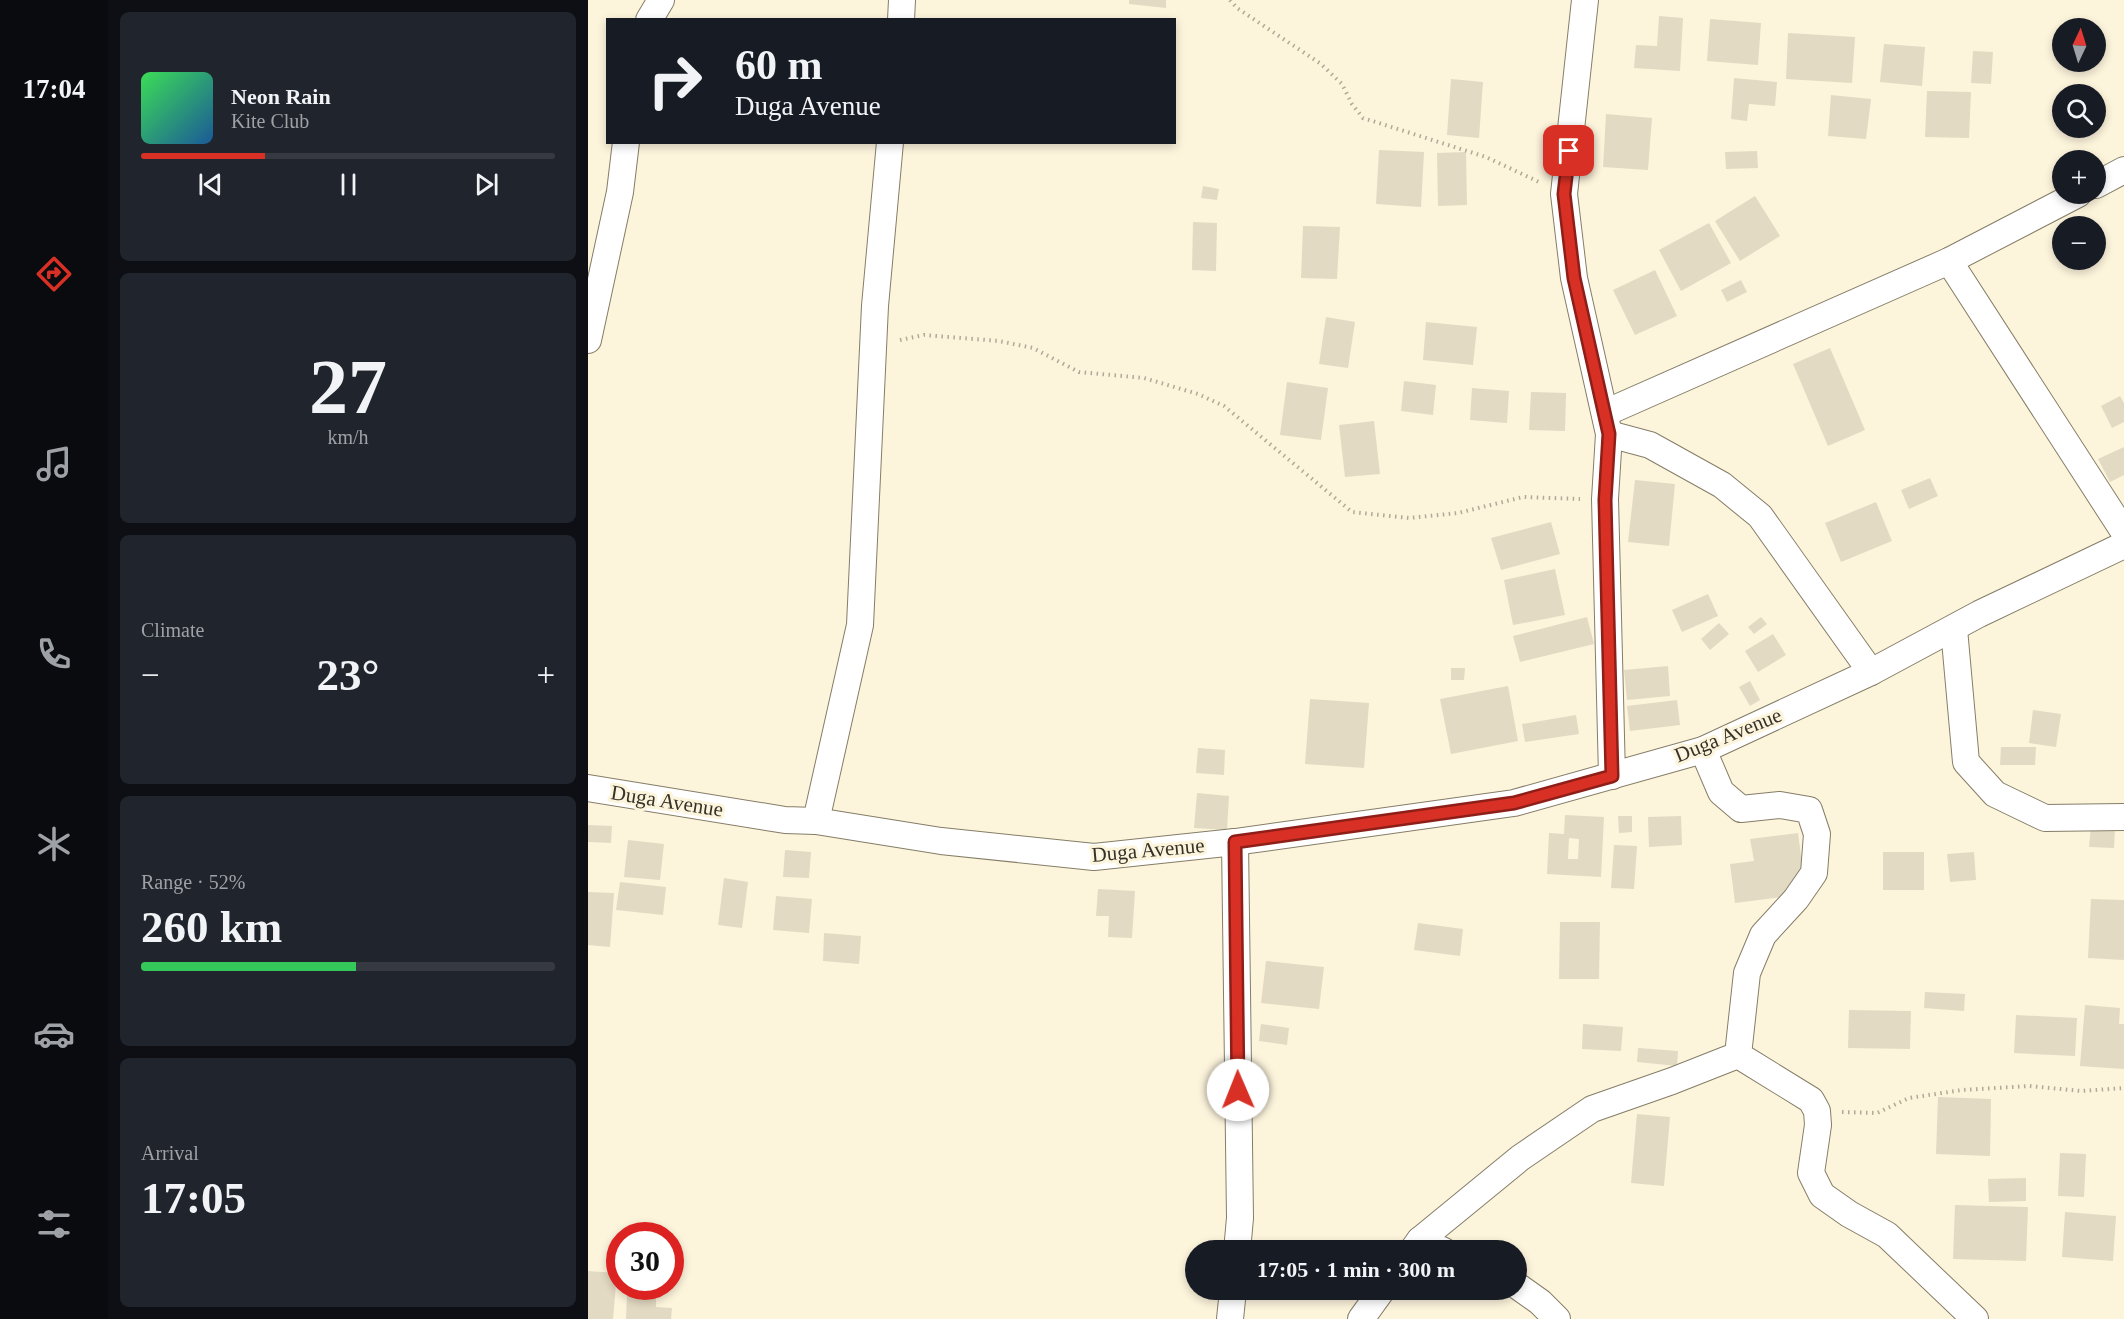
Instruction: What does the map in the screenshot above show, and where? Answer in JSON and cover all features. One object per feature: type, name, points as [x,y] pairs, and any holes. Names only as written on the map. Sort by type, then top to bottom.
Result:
[{"type":"street","points":[[650,18],[661,0]]},
{"type":"street","points":[[901,18],[903,0]]},
{"type":"street","points":[[1585,0],[1564,194],[1574,278],[1607,424],[1605,500],[1612,776]]},
{"type":"street","points":[[588,340],[620,192],[626,144]]},
{"type":"street","points":[[816,821],[860,625],[873,346],[890,144]]},
{"type":"street","points":[[2106,179],[2124,170]]},
{"type":"street","points":[[1607,424],[1949,261],[2059,204]]},
{"type":"street","points":[[1949,261],[2124,532]]},
{"type":"street","points":[[1607,424],[1722,485],[1760,516],[1870,672]]},
{"type":"street","name":"Duga Avenue","points":[[588,788],[784,820],[816,821],[941,842],[1094,857],[1235,842],[1514,803],[1703,750],[1870,672],[1979,615],[2124,544]]},
{"type":"street","points":[[1954,629],[1966,762],[1995,794],[2045,818],[2124,817]]},
{"type":"street","points":[[1703,750],[1721,792],[1741,809],[1780,805],[1809,810],[1816,834],[1814,873],[1796,899],[1764,935],[1748,974],[1738,1055]]},
{"type":"street","points":[[1235,842],[1240,1218],[1238,1240]]},
{"type":"street","points":[[1738,1055],[1811,1100],[1817,1111],[1818,1125],[1811,1173],[1822,1195],[1849,1214],[1887,1235],[1975,1319]]},
{"type":"street","points":[[1423,1240],[1520,1158],[1592,1109],[1738,1055]]},
{"type":"street","points":[[1527,1293],[1540,1302],[1557,1319]]},
{"type":"street","points":[[1230,1319],[1232,1300]]},
{"type":"street","points":[[1361,1319],[1375,1300]]},
{"type":"path","points":[[1230,0],[1237,8],[1321,64],[1342,84],[1352,104],[1363,118],[1486,157],[1564,194]]},
{"type":"path","points":[[873,346],[924,335],[999,341],[1033,348],[1079,372],[1144,378],[1198,394],[1224,406],[1352,513],[1409,518],[1458,513],[1523,497],[1605,500]]},
{"type":"path","points":[[1817,1111],[1877,1113],[1909,1098],[1962,1090],[2029,1086],[2080,1091],[2124,1088]]},
{"type":"building","points":[[1129,0],[1166,0],[1166,8],[1129,4]]},
{"type":"building","points":[[1659,16],[1683,18],[1680,71],[1634,68],[1636,45],[1657,46]]},
{"type":"building","points":[[1710,19],[1761,23],[1758,65],[1707,61]]},
{"type":"building","points":[[1788,33],[1855,37],[1852,83],[1786,79]]},
{"type":"building","points":[[1884,44],[1925,47],[1922,86],[1880,82]]},
{"type":"building","points":[[1973,51],[1993,52],[1991,84],[1971,83]]},
{"type":"building","points":[[1734,78],[1777,82],[1775,106],[1749,104],[1747,121],[1731,119]]},
{"type":"building","points":[[1451,79],[1483,82],[1479,138],[1447,135]]},
{"type":"building","points":[[1927,91],[1971,92],[1969,138],[1925,137]]},
{"type":"building","points":[[1831,95],[1871,99],[1866,139],[1828,136]]},
{"type":"building","points":[[1606,114],[1652,118],[1648,170],[1603,167]]},
{"type":"building","points":[[1379,150],[1424,152],[1421,207],[1376,204]]},
{"type":"building","points":[[1757,151],[1758,168],[1726,169],[1725,152]]},
{"type":"building","points":[[1466,152],[1467,205],[1438,206],[1437,153]]},
{"type":"building","points":[[1203,186],[1219,189],[1217,200],[1201,198]]},
{"type":"building","points":[[1755,196],[1780,236],[1740,261],[1715,221]]},
{"type":"building","points":[[1193,222],[1217,223],[1216,271],[1192,270]]},
{"type":"building","points":[[1709,223],[1731,263],[1681,291],[1659,250]]},
{"type":"building","points":[[1303,226],[1340,227],[1337,279],[1301,278]]},
{"type":"building","points":[[1655,270],[1677,316],[1635,335],[1613,290]]},
{"type":"building","points":[[1741,280],[1747,292],[1727,302],[1721,290]]},
{"type":"building","points":[[1326,317],[1355,322],[1348,368],[1319,364]]},
{"type":"building","points":[[1426,322],[1477,327],[1473,365],[1423,360]]},
{"type":"building","points":[[1830,348],[1865,430],[1828,446],[1793,364]]},
{"type":"building","points":[[1404,381],[1436,385],[1433,415],[1401,411]]},
{"type":"building","points":[[1287,382],[1328,388],[1321,440],[1280,435]]},
{"type":"building","points":[[1472,388],[1509,391],[1507,423],[1470,420]]},
{"type":"building","points":[[1531,392],[1566,393],[1565,431],[1529,430]]},
{"type":"building","points":[[2120,396],[2124,403],[2124,422],[2112,428],[2101,406]]},
{"type":"building","points":[[1374,421],[1380,474],[1345,477],[1339,425]]},
{"type":"building","points":[[2124,447],[2124,475],[2110,482],[2098,459]]},
{"type":"building","points":[[1930,478],[1938,496],[1909,509],[1901,490]]},
{"type":"building","points":[[1635,480],[1675,484],[1669,546],[1628,542]]},
{"type":"building","points":[[1876,502],[1892,541],[1841,562],[1825,523]]},
{"type":"building","points":[[1551,522],[1560,554],[1501,570],[1491,538]]},
{"type":"building","points":[[1555,569],[1565,615],[1513,625],[1504,580]]},
{"type":"building","points":[[1708,594],[1718,616],[1682,632],[1672,610]]},
{"type":"building","points":[[1587,617],[1594,644],[1520,662],[1513,636]]},
{"type":"building","points":[[1761,617],[1767,624],[1754,634],[1748,627]]},
{"type":"building","points":[[1719,623],[1729,634],[1710,650],[1701,639]]},
{"type":"building","points":[[1773,634],[1786,655],[1758,672],[1745,651]]},
{"type":"building","points":[[1668,666],[1670,696],[1627,700],[1624,670]]},
{"type":"building","points":[[1451,668],[1465,668],[1464,680],[1451,680]]},
{"type":"building","points":[[1750,681],[1760,700],[1750,706],[1739,687]]},
{"type":"building","points":[[1508,686],[1518,741],[1451,754],[1440,699]]},
{"type":"building","points":[[1310,699],[1369,703],[1364,768],[1305,764]]},
{"type":"building","points":[[1677,700],[1680,725],[1630,731],[1627,706]]},
{"type":"building","points":[[2033,710],[2061,714],[2056,747],[2029,743]]},
{"type":"building","points":[[1576,715],[1579,734],[1525,742],[1522,724]]},
{"type":"building","points":[[2001,747],[2036,747],[2035,765],[2000,765]]},
{"type":"building","points":[[1198,748],[1225,750],[1224,775],[1196,773]]},
{"type":"building","points":[[1197,793],[1229,796],[1227,830],[1194,828]]},
{"type":"building","points":[[1565,815],[1604,817],[1601,877],[1547,874],[1549,833],[1564,834]],"holes":[[[1569,838],[1579,839],[1578,859],[1568,859]]]},
{"type":"building","points":[[1618,816],[1632,816],[1632,832],[1619,833]]},
{"type":"building","points":[[1681,816],[1682,845],[1649,847],[1648,817]]},
{"type":"building","points":[[588,825],[612,826],[611,843],[588,842]]},
{"type":"building","points":[[2091,826],[2115,828],[2114,848],[2089,847]]},
{"type":"building","points":[[1798,833],[1806,894],[1735,903],[1730,864],[1754,861],[1750,839]]},
{"type":"building","points":[[628,840],[664,844],[660,880],[624,877]]},
{"type":"building","points":[[1614,845],[1637,846],[1634,889],[1611,888]]},
{"type":"building","points":[[785,850],[811,852],[809,878],[783,877]]},
{"type":"building","points":[[1883,852],[1924,852],[1924,890],[1883,890]]},
{"type":"building","points":[[1974,852],[1976,880],[1950,882],[1947,854]]},
{"type":"building","points":[[724,878],[748,882],[742,928],[718,925]]},
{"type":"building","points":[[620,882],[666,887],[663,915],[616,910]]},
{"type":"building","points":[[1098,889],[1135,891],[1132,938],[1108,937],[1109,916],[1096,916]]},
{"type":"building","points":[[588,892],[614,893],[610,947],[588,945]]},
{"type":"building","points":[[776,896],[812,899],[809,933],[773,930]]},
{"type":"building","points":[[2091,899],[2124,900],[2124,960],[2088,958]]},
{"type":"building","points":[[1560,922],[1600,922],[1599,979],[1559,979]]},
{"type":"building","points":[[1418,923],[1463,929],[1460,956],[1414,950]]},
{"type":"building","points":[[824,933],[861,936],[859,964],[823,961]]},
{"type":"building","points":[[1266,961],[1324,967],[1319,1009],[1261,1003]]},
{"type":"building","points":[[1925,992],[1965,994],[1964,1011],[1924,1008]]},
{"type":"building","points":[[2085,1005],[2120,1008],[2119,1024],[2124,1024],[2124,1069],[2080,1066]]},
{"type":"building","points":[[1849,1010],[1911,1011],[1910,1049],[1848,1048]]},
{"type":"building","points":[[2016,1015],[2077,1018],[2075,1056],[2014,1053]]},
{"type":"building","points":[[1261,1024],[1289,1028],[1287,1045],[1259,1041]]},
{"type":"building","points":[[1583,1024],[1623,1027],[1621,1051],[1582,1049]]},
{"type":"building","points":[[1638,1048],[1678,1051],[1677,1066],[1637,1062]]},
{"type":"building","points":[[1938,1097],[1991,1099],[1990,1156],[1936,1154]]},
{"type":"building","points":[[1637,1114],[1670,1117],[1664,1186],[1631,1183]]},
{"type":"building","points":[[2060,1153],[2086,1154],[2084,1197],[2058,1196]]},
{"type":"building","points":[[2026,1178],[2026,1201],[1989,1202],[1988,1179]]},
{"type":"building","points":[[1955,1205],[2028,1207],[2026,1261],[1953,1259]]},
{"type":"building","points":[[2065,1212],[2116,1216],[2113,1261],[2062,1257]]},
{"type":"building","points":[[588,1271],[606,1272],[606,1300],[615,1300],[613,1319],[588,1319]]},
{"type":"building","points":[[627,1300],[656,1300],[656,1307],[672,1308],[671,1319],[626,1319]]},
{"type":"route","points":[[1238,1090],[1235,842],[1514,803],[1612,776],[1605,500],[1609,434],[1574,278],[1564,194],[1569,151]]}]
